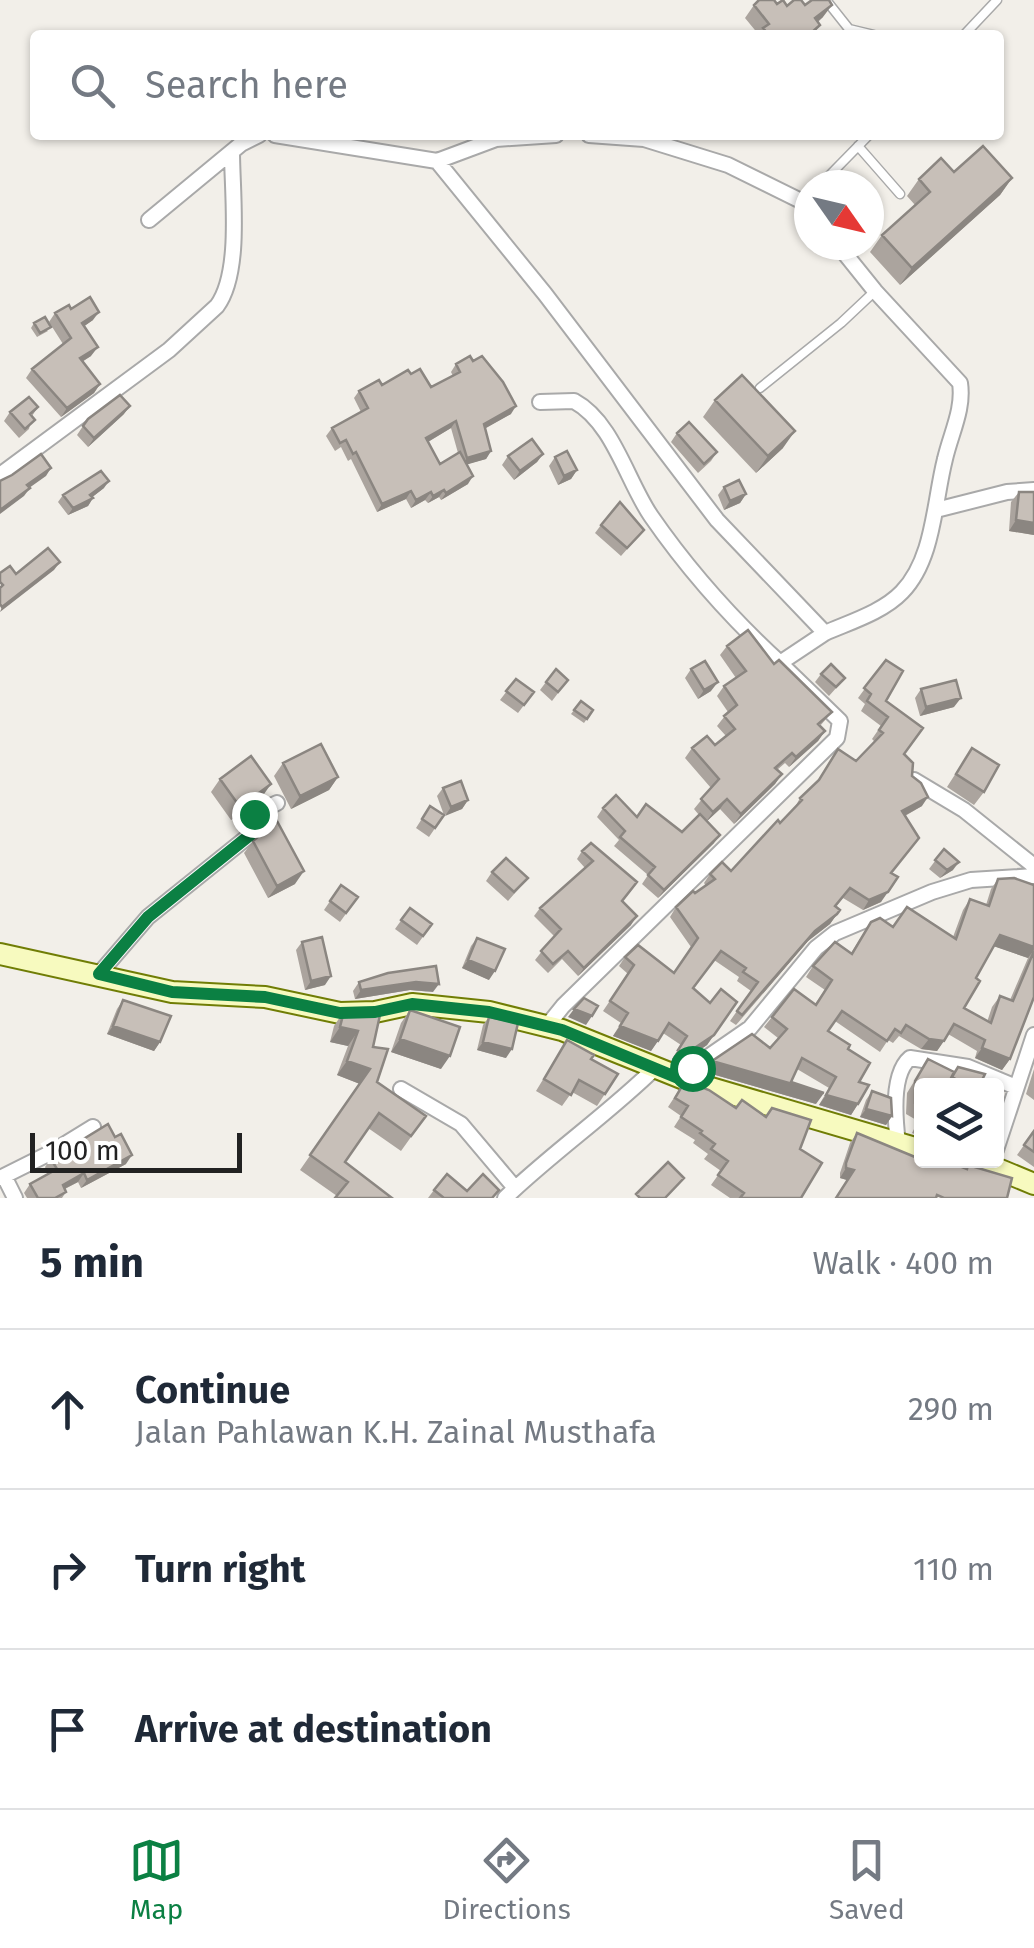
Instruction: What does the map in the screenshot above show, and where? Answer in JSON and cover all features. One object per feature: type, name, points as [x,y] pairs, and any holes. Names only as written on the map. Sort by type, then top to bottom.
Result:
[{"type":"street","points":[[149,220],[250,140]]},
{"type":"street","points":[[306,140],[437,161],[493,140]]},
{"type":"street","points":[[650,140],[728,165],[794,197]]},
{"type":"street","points":[[0,475],[169,350],[223,298],[232,261],[232,152]]},
{"type":"street","points":[[437,161],[717,520],[825,632]]},
{"type":"street","points":[[780,662],[825,632],[862,617],[900,594],[914,575],[936,510],[944,460],[962,399],[960,383],[850,260]]},
{"type":"street","points":[[540,402],[574,401],[590,414],[605,431],[630,484],[712,598],[840,721],[837,738],[547,1026]]},
{"type":"street","points":[[936,510],[1007,492],[1034,490]]},
{"type":"street","points":[[914,780],[964,810],[1034,866]]},
{"type":"street","points":[[99,974],[148,917],[250,835],[254,814],[277,803]]},
{"type":"street","points":[[678,1078],[750,1028],[816,948],[835,933],[970,880],[1034,876]]},
{"type":"street","points":[[0,954],[172,992],[265,997],[340,1013],[434,1005],[489,1012],[547,1026],[678,1078],[914,1148]]},
{"type":"street","points":[[1004,1129],[1034,1035]]},
{"type":"street","points":[[898,1143],[895,1115],[902,1068],[910,1058],[958,1064],[1016,1088]]},
{"type":"street","points":[[401,1089],[462,1124],[510,1193],[655,1068]]},
{"type":"street","points":[[16,1198],[2,1177],[54,1152],[93,1127]]},
{"type":"street","points":[[1004,1165],[1034,1184]]},
{"type":"lane","points":[[826,0],[853,30]]},
{"type":"lane","points":[[969,30],[996,0]]},
{"type":"lane","points":[[835,170],[863,140]]},
{"type":"lane","points":[[858,146],[900,194]]},
{"type":"lane","points":[[760,388],[875,291]]},
{"type":"building","points":[[759,0],[774,0],[777,4],[783,0],[787,6],[794,0],[805,5],[812,0],[829,0],[832,5],[815,18],[820,25],[814,30],[765,30],[769,24],[754,5]]},
{"type":"building","points":[[983,146],[1012,178],[912,268],[884,233],[930,192],[919,179],[941,158],[954,172]]},
{"type":"building","points":[[90,297],[99,312],[82,323],[98,347],[80,358],[100,384],[67,408],[32,369],[71,338],[55,313],[69,305],[71,309]]},
{"type":"building","points":[[45,317],[51,327],[40,333],[34,323]]},
{"type":"building","points":[[470,356],[473,361],[482,356],[516,406],[484,424],[491,451],[467,458],[456,421],[426,438],[440,464],[460,452],[473,476],[446,493],[444,490],[433,496],[431,492],[416,500],[411,491],[382,504],[356,452],[353,454],[346,440],[340,443],[332,428],[368,408],[359,391],[379,380],[382,385],[408,370],[411,374],[420,369],[431,387],[460,372],[456,364]]},
{"type":"building","points":[[742,375],[795,431],[768,456],[715,400]]},
{"type":"building","points":[[120,395],[130,406],[94,438],[83,426]]},
{"type":"building","points":[[29,397],[38,407],[30,414],[35,420],[25,429],[10,412]]},
{"type":"building","points":[[689,422],[717,452],[704,464],[677,433]]},
{"type":"building","points":[[532,439],[543,454],[520,471],[508,456]]},
{"type":"building","points":[[567,451],[577,470],[564,476],[555,457]]},
{"type":"building","points":[[41,454],[51,468],[0,510],[0,481]]},
{"type":"building","points":[[101,471],[109,481],[90,495],[93,498],[73,508],[63,495]]},
{"type":"building","points":[[739,480],[746,494],[730,501],[724,487]]},
{"type":"building","points":[[1019,492],[1034,492],[1034,523],[1016,520]]},
{"type":"building","points":[[620,502],[644,530],[627,548],[601,525]]},
{"type":"building","points":[[48,548],[60,562],[2,607],[0,573],[10,566],[16,574]]},
{"type":"building","points":[[748,630],[774,664],[779,660],[832,712],[818,724],[825,731],[796,757],[792,753],[775,768],[782,774],[741,814],[727,799],[713,812],[701,799],[719,779],[692,748],[707,736],[715,745],[735,729],[724,716],[737,705],[724,686],[746,671],[727,646]]},
{"type":"building","points":[[886,660],[903,671],[886,701],[923,728],[904,754],[913,763],[912,776],[928,797],[902,811],[919,838],[891,873],[898,877],[888,892],[869,900],[850,888],[835,906],[840,910],[837,914],[815,931],[742,1015],[737,1011],[758,982],[743,972],[746,968],[721,951],[693,988],[710,1003],[721,989],[737,1002],[714,1035],[687,1053],[678,1050],[687,1036],[669,1023],[658,1041],[620,1026],[628,1013],[610,1001],[634,965],[625,957],[638,945],[674,973],[698,938],[676,907],[693,891],[715,879],[710,874],[722,862],[731,871],[802,800],[838,749],[856,761],[883,733],[879,730],[888,717],[867,701],[871,694],[864,688]]},
{"type":"building","points":[[705,661],[718,682],[704,690],[691,669]]},
{"type":"building","points":[[831,664],[845,678],[836,687],[821,674]]},
{"type":"building","points":[[556,669],[568,680],[558,692],[546,682]]},
{"type":"building","points":[[516,679],[534,692],[524,705],[506,691]]},
{"type":"building","points":[[956,680],[961,698],[926,707],[921,689]]},
{"type":"building","points":[[581,701],[593,710],[587,719],[574,710]]},
{"type":"building","points":[[321,744],[338,777],[300,796],[283,763]]},
{"type":"building","points":[[972,748],[999,765],[984,792],[956,774]]},
{"type":"building","points":[[251,756],[271,784],[240,807],[220,779]]},
{"type":"building","points":[[461,781],[468,800],[451,807],[443,788]]},
{"type":"building","points":[[616,795],[637,817],[646,804],[682,832],[700,814],[720,835],[664,890],[648,875],[655,867],[620,837],[625,831],[603,808]]},
{"type":"building","points":[[430,806],[444,815],[435,828],[422,819]]},
{"type":"building","points":[[277,821],[304,871],[277,886],[253,841]]},
{"type":"building","points":[[591,843],[637,882],[622,901],[637,916],[584,968],[568,951],[553,964],[541,951],[561,929],[540,908],[593,861],[582,851]]},
{"type":"building","points":[[944,849],[959,862],[947,870],[935,860]]},
{"type":"building","points":[[506,858],[528,878],[514,892],[492,872]]},
{"type":"building","points":[[1014,878],[1034,885],[1034,947],[1000,935],[964,1008],[991,1023],[1000,996],[1013,1001],[1034,951],[1034,997],[1010,1059],[982,1048],[985,1040],[954,1024],[944,1041],[929,1039],[906,1025],[901,1033],[895,1029],[887,1041],[842,1011],[828,1031],[870,1063],[859,1082],[869,1085],[858,1104],[826,1095],[836,1077],[802,1058],[791,1082],[824,1093],[712,1061],[752,1034],[770,1048],[787,1029],[772,1017],[794,989],[816,1005],[832,980],[813,966],[835,942],[852,954],[871,922],[880,918],[893,927],[907,907],[956,939],[970,899],[989,906],[998,879]]},
{"type":"building","points":[[341,885],[358,897],[346,913],[330,901]]},
{"type":"building","points":[[410,908],[432,924],[423,936],[401,920]]},
{"type":"building","points":[[322,937],[331,976],[311,981],[302,942]]},
{"type":"building","points":[[477,938],[505,949],[495,971],[468,960]]},
{"type":"building","points":[[436,966],[439,984],[416,982],[361,990],[359,982]]},
{"type":"building","points":[[584,998],[598,1006],[592,1016],[574,1009]]},
{"type":"building","points":[[123,1000],[171,1016],[160,1042],[113,1026]]},
{"type":"building","points":[[410,1010],[460,1027],[450,1056],[400,1039]]},
{"type":"building","points":[[344,1011],[380,1015],[373,1047],[388,1049],[377,1082],[426,1116],[411,1136],[379,1113],[345,1162],[392,1198],[335,1198],[348,1182],[310,1155],[370,1069],[347,1061],[358,1031],[340,1027]]},
{"type":"building","points":[[489,1017],[518,1023],[512,1049],[483,1042]]},
{"type":"building","points":[[567,1040],[618,1074],[605,1094],[579,1080],[571,1095],[544,1079]]},
{"type":"building","points":[[928,1059],[954,1072],[951,1078],[917,1078]]},
{"type":"building","points":[[958,1067],[985,1074],[983,1078],[952,1077]]},
{"type":"building","points":[[685,1081],[709,1090],[736,1108],[742,1100],[766,1117],[772,1108],[811,1120],[800,1149],[822,1163],[801,1198],[740,1198],[744,1193],[718,1175],[728,1161],[711,1149],[715,1144],[702,1131],[681,1117],[688,1106],[675,1098]]},
{"type":"building","points":[[872,1091],[891,1098],[892,1116],[866,1109]]},
{"type":"building","points":[[108,1124],[115,1137],[121,1134],[132,1155],[87,1180],[84,1173],[63,1185],[66,1192],[55,1198],[38,1198],[30,1184],[57,1169],[51,1159]]},
{"type":"building","points":[[1034,1131],[1034,1152],[1024,1145]]},
{"type":"building","points":[[857,1133],[914,1157],[914,1168],[978,1168],[1012,1178],[1007,1198],[836,1198],[854,1170],[846,1168]]},
{"type":"building","points":[[668,1162],[684,1178],[665,1198],[640,1198],[636,1194]]},
{"type":"building","points":[[447,1174],[467,1191],[483,1174],[499,1190],[492,1198],[444,1198],[434,1190]]},
{"type":"route","points":[[254,814],[250,835],[148,917],[99,974],[172,992],[265,997],[340,1013],[375,1012],[412,1004],[489,1012],[562,1030],[678,1078],[692,1068]]}]
